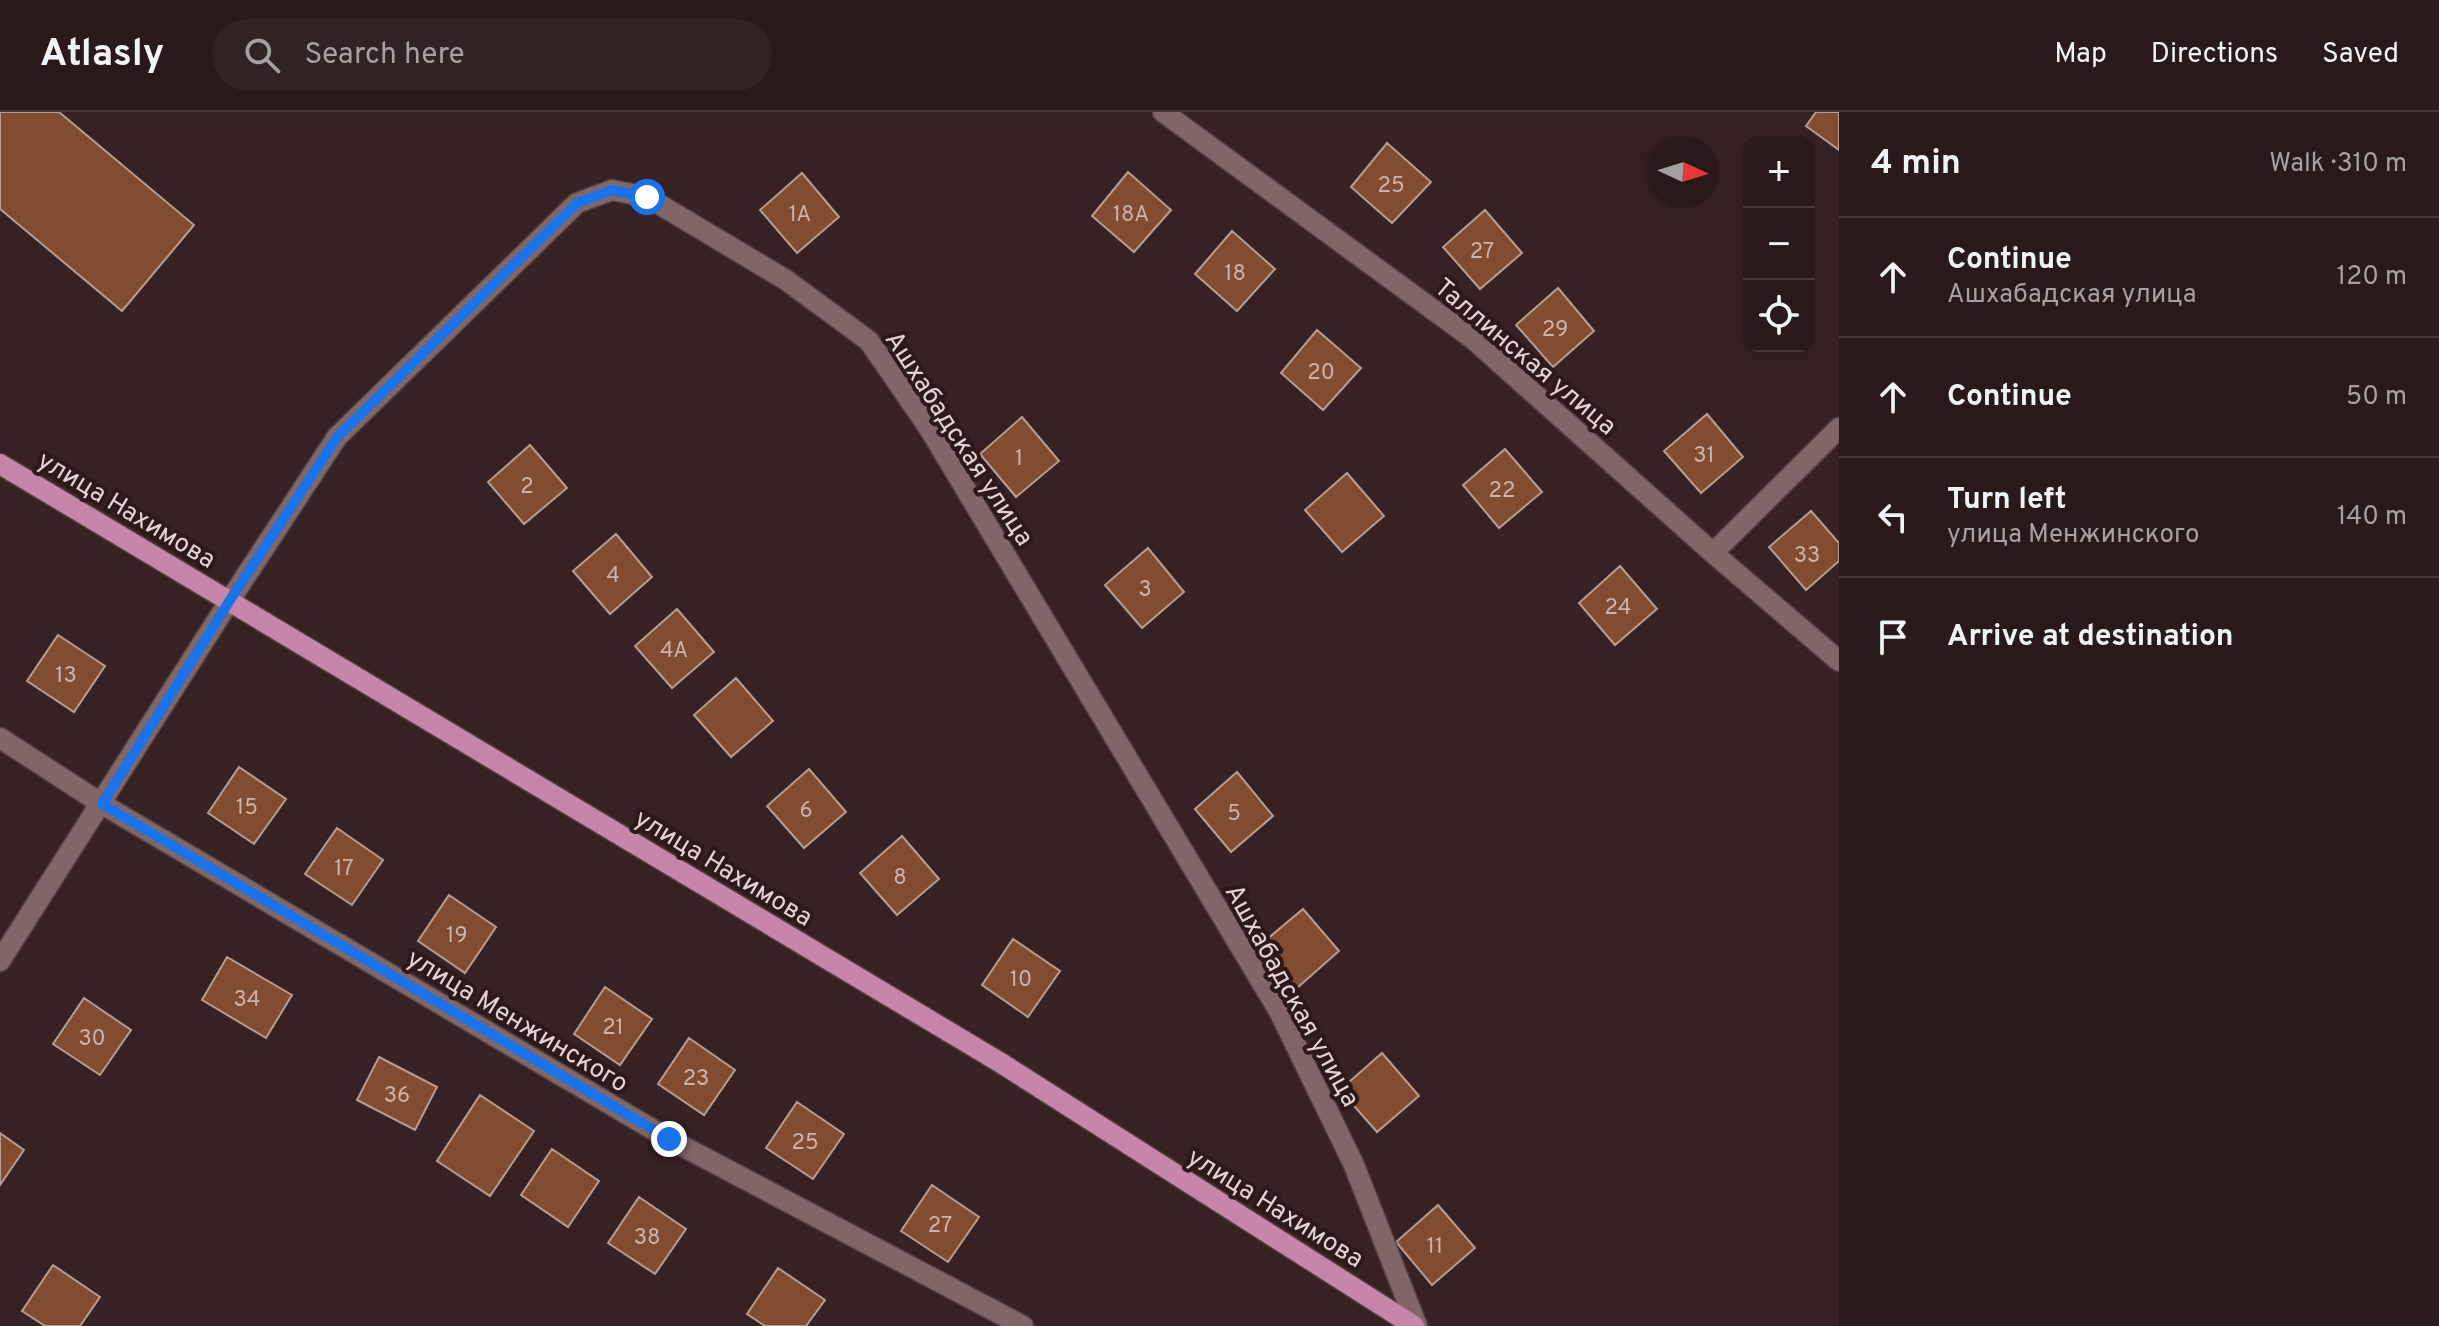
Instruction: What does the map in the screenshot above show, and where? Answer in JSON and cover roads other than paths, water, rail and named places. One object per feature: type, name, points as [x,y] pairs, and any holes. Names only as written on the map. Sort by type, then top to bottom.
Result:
[{"type":"main road","name":"улица Нахимова","points":[[0,464],[1001,1063],[1416,1326]]},
{"type":"street","name":"Таллинская улица","points":[[1163,112],[1473,339],[1839,661]]},
{"type":"street","name":"Ашхабадская улица","points":[[0,961],[337,437],[577,203],[612,190],[647,197],[786,280],[869,341],[929,428],[1279,1011],[1354,1165],[1416,1326]]},
{"type":"street","points":[[1713,553],[1839,428]]},
{"type":"street","name":"улица Менжинского","points":[[0,738],[102,804],[669,1139],[994,1319],[1023,1326]]}]
